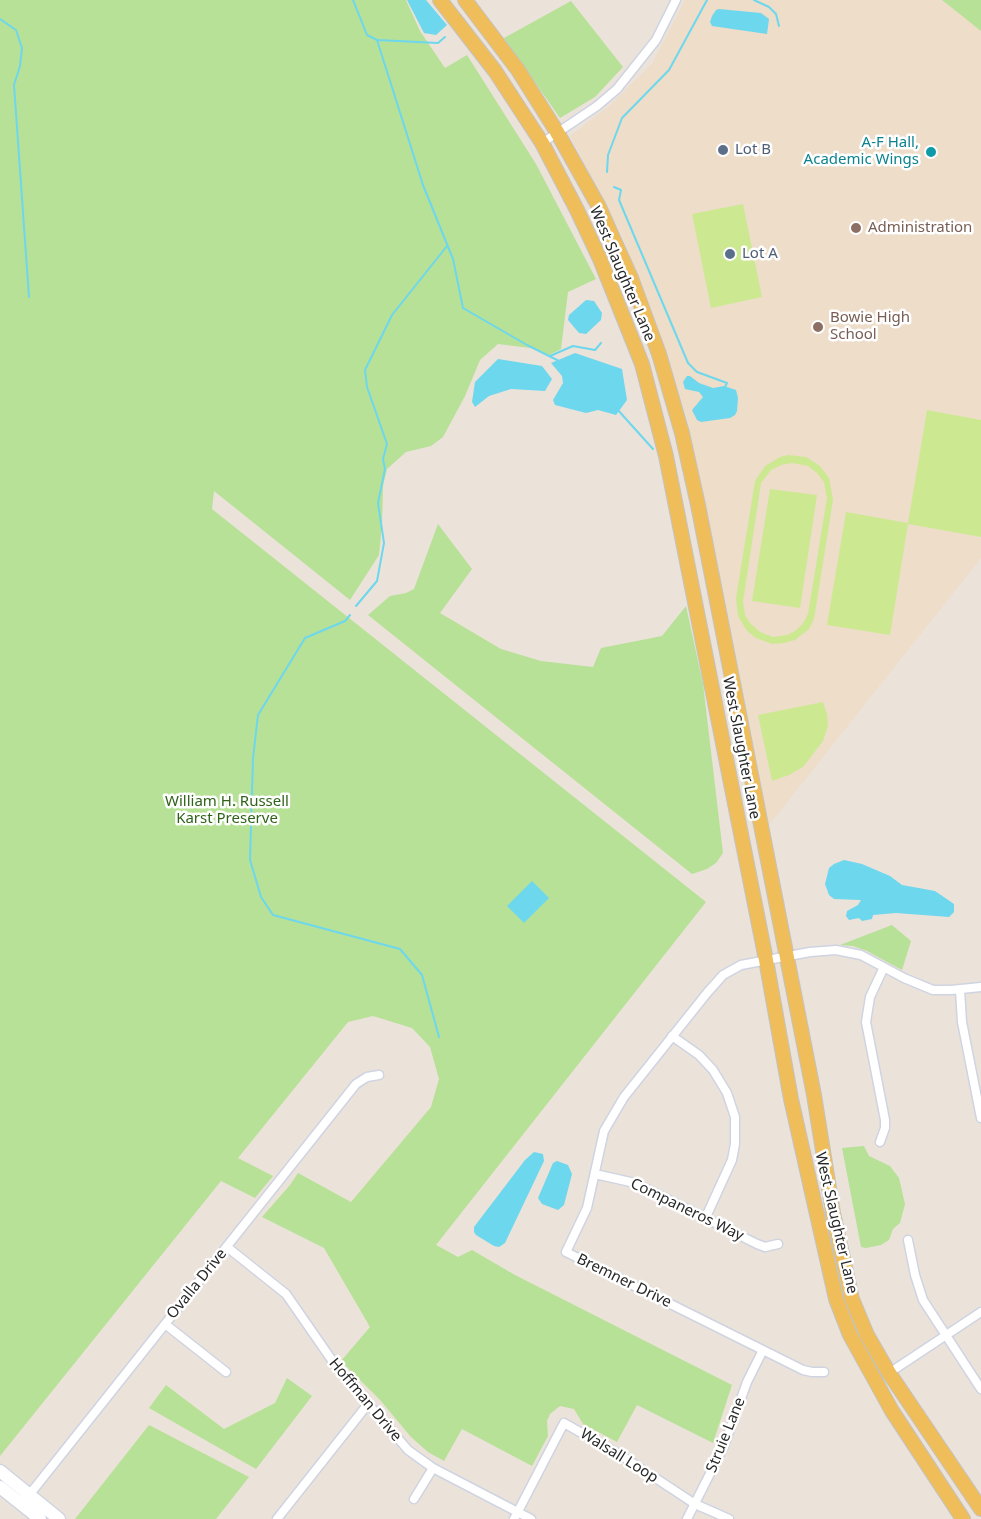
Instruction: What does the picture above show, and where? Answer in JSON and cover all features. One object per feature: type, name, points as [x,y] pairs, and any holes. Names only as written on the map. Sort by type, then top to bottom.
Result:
[{"type":"main road","name":"West Slaughter Lane","points":[[440,0],[495,71],[542,143],[577,210],[642,364],[666,456],[766,960],[791,1099],[836,1299],[850,1335],[892,1411],[962,1517]]},
{"type":"main road","name":"West Slaughter Lane","points":[[465,0],[518,70],[557,132],[599,207],[631,278],[659,354],[698,505],[814,1095],[834,1221],[852,1299],[858,1316],[889,1373],[980,1507]]},
{"type":"main road","points":[[666,456],[685,451]]},
{"type":"main road","points":[[818,1224],[834,1221]]},
{"type":"main road","points":[[0,1471],[26,1499],[40,1519]]},
{"type":"main road","points":[[0,1487],[26,1499],[59,1519]]},
{"type":"main road","points":[[962,1517],[980,1507]]},
{"type":"street","points":[[542,143],[579,119],[617,89],[656,40],[676,0]]},
{"type":"street","name":"Bremner Drive","points":[[824,1372],[803,1370],[566,1252],[587,1208],[600,1143],[609,1120],[624,1097],[723,975],[741,965],[823,950],[836,950],[861,955],[918,985],[933,990],[981,987]]},
{"type":"street","points":[[880,1142],[884,1136],[885,1120],[866,1022],[870,997],[884,967]]},
{"type":"street","points":[[960,990],[962,1022],[981,1118]]},
{"type":"street","points":[[672,1036],[699,1055],[714,1070],[727,1093],[735,1117],[735,1144],[732,1160],[705,1219]]},
{"type":"street","name":"Ovalla Drive","points":[[26,1499],[356,1084],[367,1077],[379,1075]]},
{"type":"street","name":"Companeros Way","points":[[595,1174],[635,1183],[757,1244],[765,1247],[778,1244]]},
{"type":"street","points":[[908,1240],[920,1293],[981,1389]]},
{"type":"street","name":"Hoffman Drive","points":[[227,1247],[286,1294],[322,1348],[408,1450],[433,1468],[516,1516],[531,1519]]},
{"type":"street","points":[[889,1373],[981,1312]]},
{"type":"street","points":[[165,1324],[226,1372]]},
{"type":"street","name":"Struie Lane","points":[[687,1519],[724,1446],[747,1382],[763,1350]]},
{"type":"street","points":[[277,1519],[368,1404]]},
{"type":"street","name":"Walsall Loop","points":[[516,1516],[564,1424],[622,1456],[695,1504],[729,1519]]},
{"type":"street","points":[[414,1499],[433,1468]]},
{"type":"shaded area","name":"Bowie High School","points":[[685,0],[942,0],[981,31],[981,558],[769,825],[687,418],[623,237],[570,136],[609,106],[652,64]]},
{"type":"green space","name":"William H. Russell Karst Preserve","points":[[0,0],[406,0],[420,31],[445,68],[467,55],[536,164],[596,279],[568,292],[561,349],[549,355],[531,348],[498,344],[480,360],[465,396],[443,437],[431,446],[406,452],[387,469],[383,486],[379,555],[350,600],[214,491],[212,509],[706,902],[436,1245],[458,1257],[472,1250],[515,1275],[732,1385],[713,1443],[637,1405],[617,1442],[583,1424],[574,1409],[560,1406],[550,1414],[547,1421],[548,1436],[532,1466],[462,1429],[444,1461],[428,1452],[411,1437],[380,1400],[341,1361],[370,1327],[324,1248],[262,1217],[298,1173],[351,1202],[431,1107],[439,1079],[430,1047],[412,1028],[373,1016],[348,1022],[238,1158],[273,1176],[255,1198],[221,1181],[0,1456]]},
{"type":"green space","points":[[942,0],[981,0],[981,31]]},
{"type":"green space","points":[[571,1],[623,67],[595,97],[560,118],[504,38]]},
{"type":"green space","name":"Lot A","points":[[743,204],[762,297],[711,308],[692,214]]},
{"type":"green space","points":[[927,410],[981,420],[981,537],[908,524],[890,635],[827,625],[846,512],[908,523]]},
{"type":"green space","points":[[788,455],[806,457],[820,466],[829,478],[833,500],[814,619],[809,629],[795,640],[772,644],[756,638],[747,631],[738,616],[736,598],[755,481],[765,466]],"holes":[[[792,463],[808,466],[824,482],[827,498],[808,614],[802,625],[795,631],[773,637],[760,632],[750,623],[745,615],[743,602],[761,483],[771,470],[781,465]]]},
{"type":"green space","points":[[770,489],[817,495],[800,608],[752,601]]},
{"type":"green space","points":[[438,524],[472,569],[440,613],[501,649],[541,661],[593,667],[601,648],[662,636],[686,606],[703,684],[723,853],[716,863],[692,874],[368,615],[390,596],[414,589]]},
{"type":"green space","points":[[823,702],[828,726],[823,741],[803,767],[772,781],[758,715]]},
{"type":"green space","points":[[892,925],[911,941],[902,970],[867,951],[853,946],[840,945]]},
{"type":"green space","points":[[864,1146],[869,1156],[890,1166],[899,1178],[905,1204],[900,1223],[893,1229],[889,1240],[881,1245],[866,1248],[861,1247],[842,1148]]},
{"type":"green space","points":[[287,1378],[312,1396],[256,1469],[149,1408],[166,1385],[224,1429],[275,1403]]},
{"type":"green space","points":[[149,1425],[249,1477],[216,1519],[75,1519]]},
{"type":"water","points":[[407,0],[426,0],[447,25],[436,35],[424,33]]},
{"type":"water","points":[[719,9],[761,13],[769,19],[767,34],[712,26],[710,22],[712,16]]},
{"type":"water","points":[[586,300],[594,301],[602,313],[601,320],[586,334],[579,333],[568,320],[569,315]]},
{"type":"water","points":[[575,353],[622,369],[627,400],[616,415],[598,410],[586,413],[555,405],[553,400],[563,383],[562,376],[551,363]]},
{"type":"water","points":[[498,359],[542,366],[552,379],[545,391],[511,389],[489,396],[475,407],[472,402],[475,382]]},
{"type":"water","points":[[687,376],[713,388],[724,386],[736,390],[738,398],[735,415],[730,418],[701,422],[697,420],[692,410],[703,397],[699,392],[685,389],[683,382]]},
{"type":"water","points":[[844,860],[862,864],[890,876],[902,885],[935,891],[954,904],[954,912],[949,917],[896,913],[873,915],[872,919],[862,921],[859,918],[849,920],[846,916],[847,911],[858,905],[861,900],[834,899],[829,895],[825,884],[829,868]]},
{"type":"water","points":[[532,881],[549,898],[524,923],[507,906]]},
{"type":"water","points":[[534,1152],[543,1154],[544,1161],[505,1243],[499,1247],[494,1246],[476,1235],[474,1227],[525,1160]]},
{"type":"water","points":[[557,1161],[568,1165],[572,1174],[564,1205],[558,1210],[542,1204],[538,1198],[553,1163]]},
{"type":"waterway","points":[[353,0],[367,35],[377,40],[423,185],[453,259],[463,308],[559,361]]},
{"type":"waterway","points":[[607,172],[608,155],[622,118],[669,70],[707,0]]},
{"type":"waterway","points":[[754,0],[769,7],[776,14],[779,26]]},
{"type":"waterway","points":[[0,19],[16,30],[22,48],[20,66],[14,85],[29,297]]},
{"type":"waterway","points":[[377,40],[438,43],[445,37]]},
{"type":"waterway","points":[[614,187],[621,190],[619,200],[688,363],[697,372],[727,383],[725,387]]},
{"type":"waterway","points":[[356,606],[377,581],[384,543],[378,503],[387,444],[367,387],[365,370],[392,315],[447,246]]},
{"type":"waterway","points":[[550,356],[573,346],[595,350],[601,343]]},
{"type":"waterway","points":[[617,409],[653,449]]},
{"type":"waterway","points":[[350,615],[345,621],[305,638],[258,715],[253,758],[250,860],[261,897],[273,915],[400,949],[422,975],[439,1037]]},
{"type":"place","name":"Lot B","points":[[723,150]]},
{"type":"place","name":"A-F Hall, Academic Wings","points":[[931,152]]},
{"type":"place","name":"Administration","points":[[856,228]]},
{"type":"place","name":"Lot A","points":[[730,254]]},
{"type":"place","name":"Bowie High School","points":[[818,327]]}]
